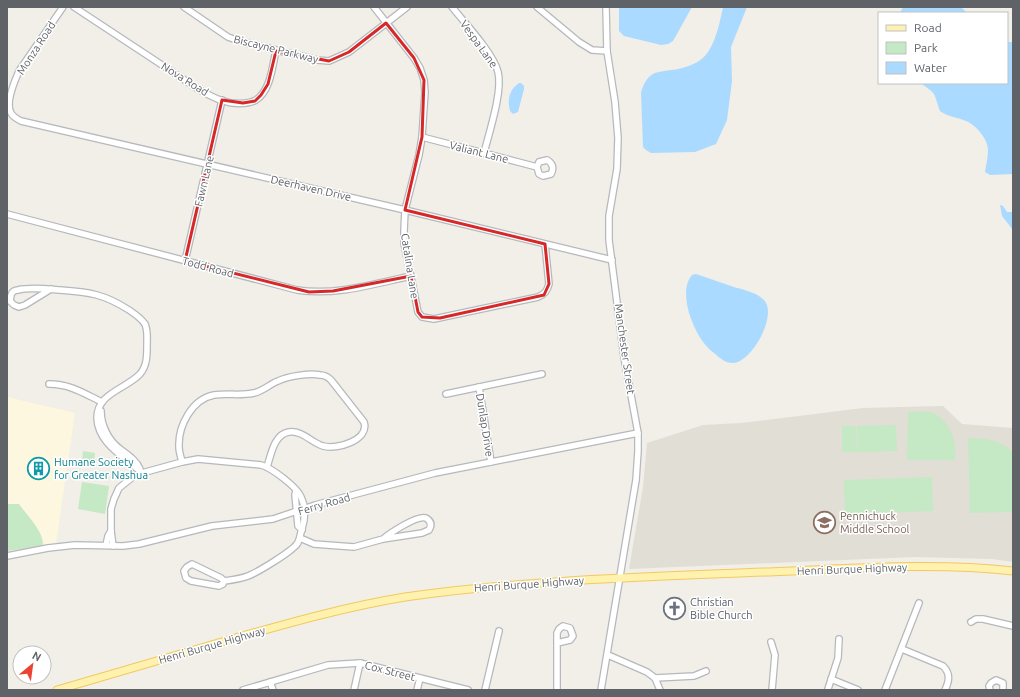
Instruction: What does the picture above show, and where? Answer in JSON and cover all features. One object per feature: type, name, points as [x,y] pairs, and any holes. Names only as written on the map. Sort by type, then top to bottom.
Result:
[{"type":"main road","name":"Henri Burque Highway","points":[[57,690],[282,624],[335,611],[440,592],[619,578],[934,566],[970,567],[1013,571]]},
{"type":"street","name":"Monza Road","points":[[11,114],[9,109],[10,97],[19,71],[63,7]]},
{"type":"street","name":"Nova Road","points":[[74,7],[199,90],[222,100],[243,103],[255,101],[268,84],[276,51]]},
{"type":"street","name":"Biscayne Parkway","points":[[184,7],[228,37],[238,41],[276,51],[317,60],[329,61],[349,52],[407,7]]},
{"type":"street","name":"Catalina Lane","points":[[374,7],[414,58],[420,68],[424,80],[425,92],[422,138],[405,210],[404,243],[418,312],[422,317],[428,319],[440,318],[544,295],[549,284],[545,244]]},
{"type":"street","name":"Vespa Lane","points":[[452,7],[491,57],[499,73],[499,91],[484,153]]},
{"type":"street","points":[[537,7],[579,42],[592,50],[606,51]]},
{"type":"street","name":"Manchester Street","points":[[601,690],[636,480],[638,451],[638,433],[624,357],[609,240],[609,225],[616,169],[618,138],[616,108],[606,51],[606,7]]},
{"type":"street","name":"Fawn Lane","points":[[185,261],[222,100]]},
{"type":"street","name":"Deerhaven Drive","points":[[11,114],[15,118],[26,122],[405,210],[612,260]]},
{"type":"street","name":"Valiant Lane","points":[[422,138],[536,167]]},
{"type":"street","name":"Todd Road","points":[[7,214],[280,286],[309,292],[333,292],[411,276]]},
{"type":"street","points":[[51,289],[22,306],[14,305],[10,301],[11,295],[17,290],[51,289],[92,292],[100,294],[123,306],[141,319],[144,324],[147,337],[147,360],[145,366],[140,374],[108,395],[98,409],[98,421],[104,439],[111,448],[142,472]]},
{"type":"street","name":"Dunlap Drive","points":[[446,394],[542,374]]},
{"type":"street","points":[[182,462],[179,448],[181,430],[192,408],[205,398],[222,394],[255,393],[278,381],[288,378],[317,375],[326,376],[331,380],[364,422],[365,428],[363,432],[355,440],[331,447],[320,445],[303,436],[290,432],[282,435],[277,440],[267,467]]},
{"type":"street","points":[[49,384],[69,386],[102,402]]},
{"type":"street","name":"Dunlap Drive","points":[[480,387],[491,462]]},
{"type":"street","name":"Ferry Road","points":[[7,556],[48,548],[74,545],[113,546],[139,544],[212,526],[273,519],[429,475],[638,433]]},
{"type":"street","points":[[113,546],[111,531],[112,510],[116,493],[128,480],[142,472],[198,459],[261,465],[267,467],[283,478],[301,495],[305,509],[304,524],[300,538],[297,544],[291,549],[252,574],[242,578],[224,581],[223,584],[219,586],[191,581],[186,578],[184,571],[189,565],[195,565],[224,581]]},
{"type":"street","points":[[296,491],[295,495],[298,526],[302,530]]},
{"type":"street","points":[[300,538],[312,544],[346,547],[361,546],[383,539],[422,533],[429,530],[431,522],[426,518],[419,518],[389,534],[383,539]]},
{"type":"street","points":[[106,546],[108,536],[111,531]]},
{"type":"street","points":[[885,690],[919,603]]},
{"type":"street","points":[[971,622],[976,619],[984,619],[1013,626]]},
{"type":"street","points":[[485,690],[499,631]]},
{"type":"street","points":[[828,689],[838,658],[838,639]]},
{"type":"street","points":[[771,642],[775,655],[772,690]]},
{"type":"street","points":[[557,643],[557,690]]},
{"type":"street","points":[[902,649],[943,666],[948,670],[949,676],[945,690]]},
{"type":"street","points":[[608,655],[641,668],[651,674],[655,678],[660,690]]},
{"type":"street","points":[[354,690],[360,663]]},
{"type":"street","name":"Cox Street","points":[[243,690],[328,665],[360,663],[468,690]]},
{"type":"street","points":[[655,678],[694,676],[706,671]]},
{"type":"street","points":[[417,690],[420,678]]},
{"type":"street","points":[[831,679],[858,690]]},
{"type":"street","points":[[990,690],[989,686],[996,680],[1003,683],[1003,690]]},
{"type":"street","points":[[270,682],[273,690]]},
{"type":"highlighted area","points":[[386,23],[414,58],[424,80],[422,137],[405,210],[545,244],[549,284],[544,295],[440,318],[422,317],[418,312],[411,276],[333,291],[309,292],[185,261],[222,100],[243,103],[255,101],[268,84],[276,51],[329,61],[349,52]]},
{"type":"shaded area","points":[[7,397],[75,413],[56,543],[42,546],[44,543],[37,528],[19,505],[7,504]]},
{"type":"shaded area","name":"Pennichuck Middle School","points":[[943,406],[962,424],[1013,428],[1013,562],[992,559],[914,557],[629,569],[643,487],[647,443],[703,425],[741,423],[863,408]]},
{"type":"green space","points":[[908,412],[930,412],[939,416],[946,423],[953,436],[955,460],[907,460]]},
{"type":"green space","points":[[896,425],[897,451],[858,452],[857,426]]},
{"type":"green space","points":[[842,426],[856,426],[857,452],[842,452]]},
{"type":"green space","points":[[968,438],[992,440],[998,442],[1013,452],[1013,512],[970,513]]},
{"type":"green space","points":[[83,451],[95,453],[94,463],[82,462]]},
{"type":"green space","points":[[932,477],[933,511],[845,514],[844,480]]},
{"type":"green space","points":[[82,482],[109,486],[105,514],[78,509]]},
{"type":"green space","points":[[7,504],[19,504],[39,530],[43,541],[42,546],[7,551]]},
{"type":"water","points":[[619,7],[692,7],[673,41],[668,44],[661,45],[624,36],[619,31]]},
{"type":"water","points":[[723,7],[747,7],[731,47],[732,81],[727,120],[716,144],[695,152],[651,153],[643,147],[641,93],[646,80],[655,73],[685,67],[694,64],[703,58],[711,48],[714,41],[719,27]]},
{"type":"water","points":[[903,7],[961,7],[966,12],[900,12]]},
{"type":"water","points":[[1008,42],[1013,42],[1013,174],[990,175],[985,172],[988,150],[984,137],[970,123],[946,115],[940,111],[934,94],[921,84],[1008,84]]},
{"type":"water","points":[[519,83],[524,86],[524,89],[518,112],[513,114],[510,111],[509,99],[511,92]]},
{"type":"water","points":[[1000,205],[1003,206],[1007,212],[1013,212],[1013,230],[1002,216]]},
{"type":"water","points":[[696,274],[753,293],[764,300],[767,307],[768,316],[761,337],[748,355],[740,361],[733,363],[723,360],[702,341],[692,321],[686,295],[689,279],[692,275]]},
{"type":"place","name":"Humane Society for Greater Nashua","points":[[39,468]]},
{"type":"place","name":"Pennichuck Middle School","points":[[825,522]]},
{"type":"place","name":"Christian Bible Church","points":[[675,608]]}]
